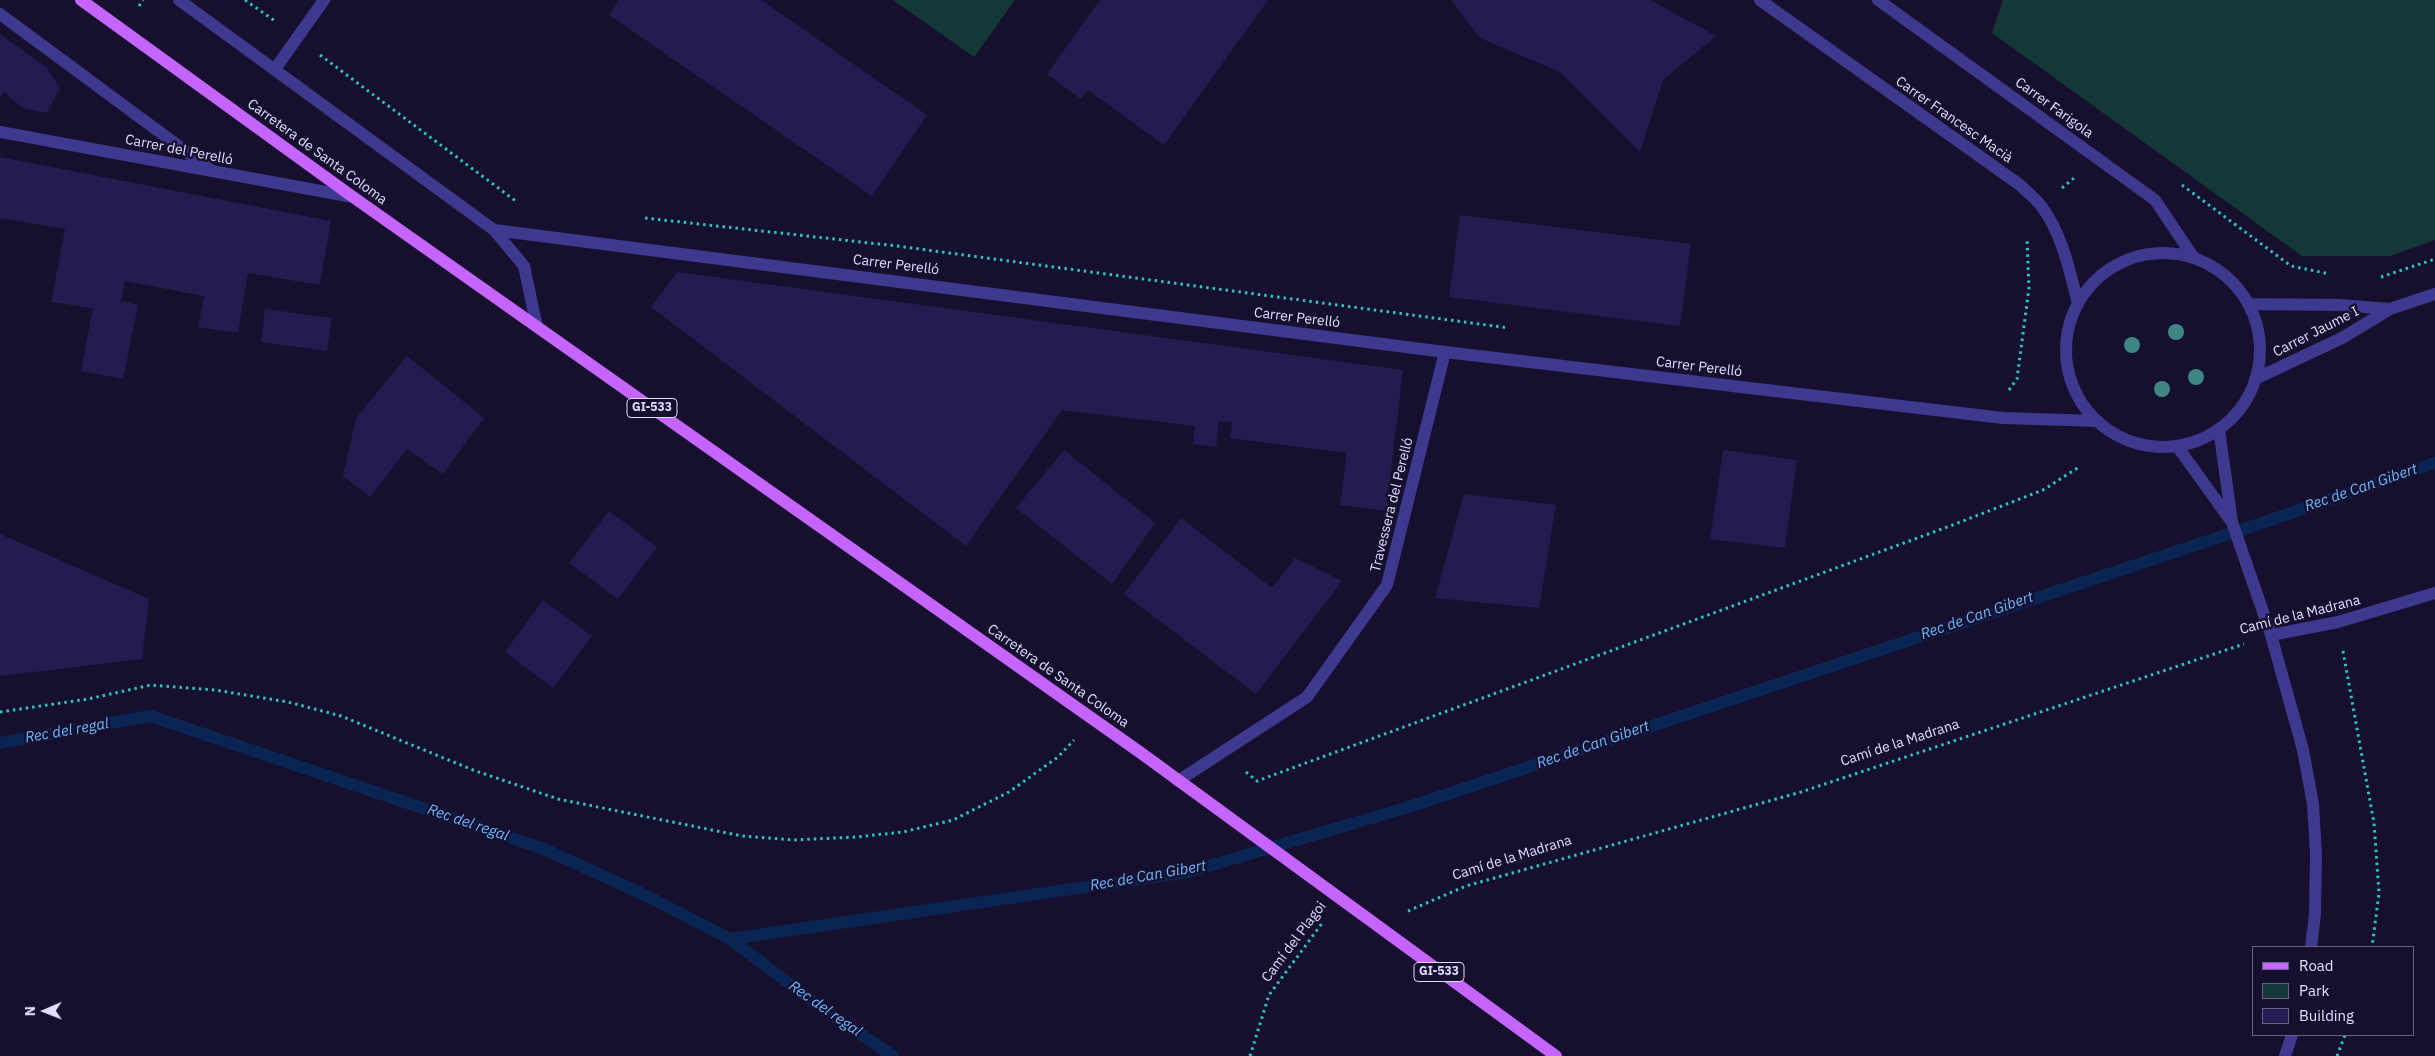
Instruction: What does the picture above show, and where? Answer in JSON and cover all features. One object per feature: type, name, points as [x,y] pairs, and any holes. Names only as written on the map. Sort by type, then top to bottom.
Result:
[{"type":"main road","name":"Carretera de Santa Coloma","points":[[81,0],[353,197],[1094,720],[1556,1056]]},
{"type":"street","points":[[179,0],[494,230],[524,266],[537,327]]},
{"type":"street","points":[[274,69],[324,0]]},
{"type":"street","name":"Carrer Francesc Macià","points":[[1760,0],[2020,185],[2042,207],[2054,229],[2067,263],[2078,304]]},
{"type":"street","name":"Carrer Farigola","points":[[1878,0],[2155,200],[2194,258]]},
{"type":"street","points":[[0,14],[215,172]]},
{"type":"street","name":"Carrer del Perelló","points":[[0,132],[353,197]]},
{"type":"street","name":"Carrer Perelló","points":[[494,230],[1445,352],[2003,418],[2098,421]]},
{"type":"street","points":[[2156,253],[2175,254],[2194,258],[2226,276],[2248,304],[2255,322],[2259,341],[2259,360],[2255,380],[2245,402],[2229,421],[2219,429],[2199,440],[2177,446],[2143,445],[2127,440],[2098,421],[2085,408],[2069,375],[2066,357],[2070,321],[2078,304],[2089,288],[2103,274],[2128,260],[2156,253]]},
{"type":"street","name":"Carrer Jaume I","points":[[2255,380],[2342,338],[2390,309],[2435,294]]},
{"type":"street","name":"Carrer Jaume I","points":[[2248,304],[2339,305],[2390,309]]},
{"type":"street","name":"Travessera del Perelló","points":[[1178,781],[1306,697],[1387,585],[1445,352]]},
{"type":"street","points":[[2219,429],[2232,522],[2271,635],[2303,750],[2313,804],[2316,854],[2315,914],[2311,946]]},
{"type":"street","points":[[2177,446],[2232,522]]},
{"type":"street","name":"Camí de la Madrana","points":[[2271,635],[2338,622],[2435,594]]},
{"type":"street","points":[[2285,1056],[2292,1036]]},
{"type":"path","points":[[245,0],[518,203]]},
{"type":"path","points":[[2003,418],[2005,394],[2017,379],[2028,288],[2026,224],[2096,158]]},
{"type":"path","points":[[2181,184],[2291,266],[2337,275]]},
{"type":"path","points":[[635,216],[897,246],[1511,328]]},
{"type":"path","points":[[2374,277],[2383,277],[2435,258]]},
{"type":"path","points":[[1223,752],[1257,781],[1950,526],[2043,490],[2079,467]]},
{"type":"path","points":[[2338,622],[2374,823],[2379,893],[2372,946]]},
{"type":"path","name":"Camí de la Madrana","points":[[1375,924],[1466,886],[1801,792],[2271,635]]},
{"type":"path","points":[[0,712],[88,699],[151,686],[215,690],[288,702],[341,716],[473,770],[558,799],[742,836],[793,840],[856,837],[903,832],[953,820],[1009,792],[1058,757],[1094,720]]},
{"type":"path","name":"Camí del Plagoi","points":[[1250,1056],[1269,995],[1340,899]]},
{"type":"path","points":[[2337,1056],[2345,1036]]},
{"type":"green space","points":[[893,0],[1015,0],[974,57]]},
{"type":"green space","points":[[2003,0],[2435,0],[2435,240],[2390,256],[2302,256],[1992,33]]},
{"type":"building","points":[[619,0],[761,0],[927,115],[872,196],[609,15]]},
{"type":"building","points":[[1100,0],[1268,0],[1164,145],[1088,90],[1081,99],[1047,74]]},
{"type":"building","points":[[1451,0],[1650,0],[1716,36],[1663,80],[1640,152],[1560,72],[1480,38]]},
{"type":"building","points":[[0,34],[46,67],[60,88],[47,113],[23,108],[4,92],[0,97]]},
{"type":"building","points":[[0,157],[331,221],[320,285],[248,273],[238,333],[198,327],[204,296],[125,281],[121,301],[138,305],[123,379],[81,371],[93,308],[51,302],[65,229],[0,218]]},
{"type":"building","points":[[1460,215],[1691,244],[1680,326],[1449,297]]},
{"type":"building","points":[[677,272],[1403,370],[1386,511],[1340,505],[1347,453],[1230,438],[1232,422],[1219,421],[1216,447],[1193,444],[1195,426],[1062,410],[966,546],[651,307]]},
{"type":"building","points":[[265,309],[332,318],[327,351],[261,342]]},
{"type":"building","points":[[407,356],[484,418],[443,474],[407,449],[370,497],[343,476],[356,418]]},
{"type":"building","points":[[1064,450],[1155,523],[1112,584],[1016,508]]},
{"type":"building","points":[[1723,450],[1797,460],[1785,548],[1710,539]]},
{"type":"building","points":[[1464,494],[1556,505],[1539,608],[1435,598]]},
{"type":"building","points":[[609,511],[657,547],[618,599],[569,563]]},
{"type":"building","points":[[1181,518],[1272,588],[1295,558],[1342,581],[1256,694],[1124,594]]},
{"type":"building","points":[[0,534],[149,599],[142,659],[0,676]]},
{"type":"building","points":[[543,600],[592,636],[553,688],[505,652]]},
{"type":"waterway","name":"Rec de Can Gibert","points":[[730,939],[1188,872],[1412,806],[2268,521],[2435,463]]},
{"type":"waterway","name":"Rec del regal","points":[[0,743],[150,716],[544,849],[647,896],[730,939],[826,1011],[893,1056]]}]
